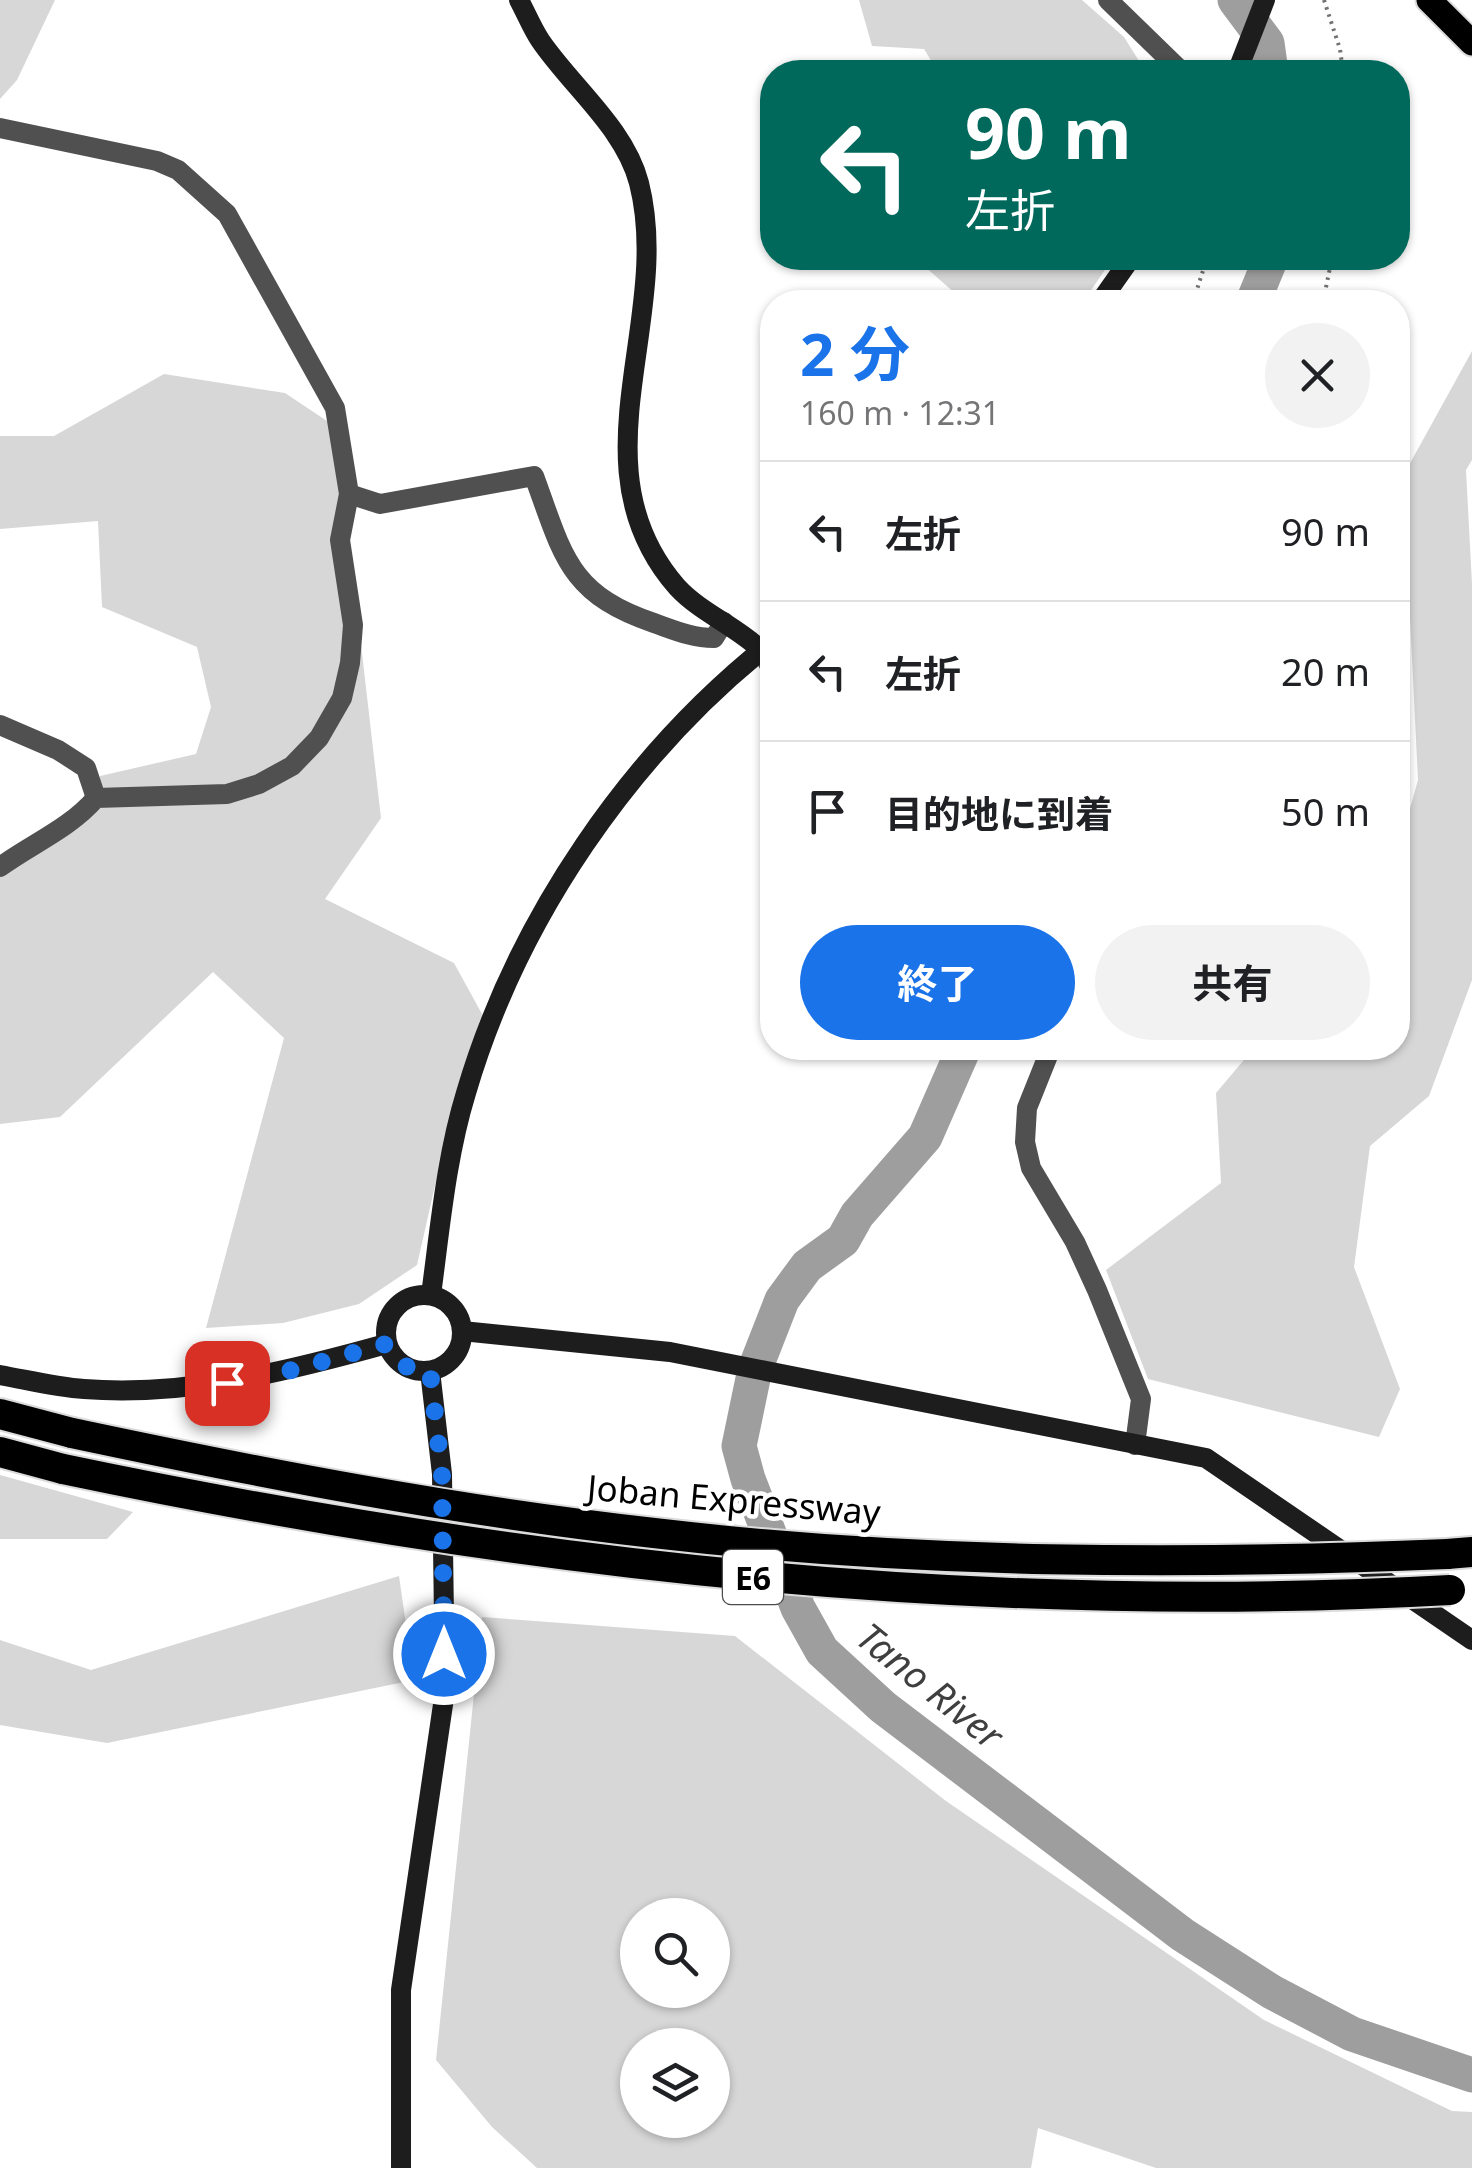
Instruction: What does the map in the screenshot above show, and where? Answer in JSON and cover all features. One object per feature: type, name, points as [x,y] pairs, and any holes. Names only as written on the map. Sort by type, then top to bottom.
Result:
[{"type":"highway","name":"Joban Expressway","points":[[0,1414],[72,1433],[359,1491],[658,1534],[951,1555],[1145,1561],[1460,1553]]},
{"type":"highway","name":"Joban Expressway","points":[[0,1452],[280,1514],[474,1546],[693,1572],[968,1594],[1308,1598],[1461,1588]]},
{"type":"main road","points":[[1429,0],[1472,43]]},
{"type":"street","points":[[518,0],[539,39],[615,135],[639,180],[648,251],[626,450],[627,485],[646,543],[693,603],[760,642]]},
{"type":"street","points":[[1108,0],[1170,60]]},
{"type":"street","points":[[1242,60],[1265,0]]},
{"type":"street","points":[[0,128],[157,161],[178,170],[216,200],[335,408],[350,494],[340,540],[353,625],[342,698],[319,738],[292,766],[259,784],[227,794],[96,798],[66,828],[36,840],[0,867]]},
{"type":"street","points":[[350,494],[380,504],[534,476],[569,568],[592,592],[625,613],[698,638],[714,638],[724,622]]},
{"type":"street","points":[[431,1296],[465,1096],[502,992],[559,884],[626,790],[688,718],[760,652]]},
{"type":"street","points":[[0,724],[58,750],[86,768],[96,798]]},
{"type":"street","points":[[1046,1060],[1027,1108],[1025,1142],[1031,1168],[1083,1258],[1141,1398],[1135,1445]]},
{"type":"street","points":[[431,1296],[449,1304],[462,1332],[450,1362],[430,1371],[408,1368],[386,1344],[387,1321],[399,1303],[431,1296]]},
{"type":"street","points":[[462,1332],[534,1335],[694,1357],[1206,1458],[1472,1640]]},
{"type":"street","points":[[0,1375],[85,1390],[227,1383],[386,1344]]},
{"type":"street","points":[[401,2168],[401,1990],[444,1691],[442,1474],[430,1371]]},
{"type":"path","points":[[1324,0],[1341,60]]},
{"type":"shaded area","points":[[0,0],[55,0],[17,80],[0,99]]},
{"type":"shaded area","points":[[859,0],[1082,0],[1124,37],[1138,60],[931,60],[924,49],[872,46]]},
{"type":"shaded area","points":[[929,270],[1105,270],[1091,290],[951,290]]},
{"type":"shaded area","points":[[1472,351],[1472,460],[1466,470],[1472,584],[1472,980],[1429,1096],[1370,1146],[1354,1267],[1400,1389],[1379,1437],[1148,1379],[1106,1270],[1221,1183],[1216,1093],[1244,1060],[1410,1060],[1410,808],[1418,780],[1410,618],[1410,463]]},
{"type":"shaded area","points":[[164,374],[285,393],[336,427],[381,818],[325,899],[454,963],[482,1014],[456,1093],[417,1265],[359,1304],[283,1323],[206,1328],[284,1038],[213,972],[60,1117],[0,1124],[0,876],[96,811],[100,776],[196,754],[211,707],[197,647],[102,607],[98,521],[0,529],[0,436],[54,436]]},
{"type":"shaded area","points":[[0,1475],[133,1512],[107,1539],[0,1539]]},
{"type":"shaded area","points":[[399,1576],[414,1680],[107,1743],[0,1725],[0,1640],[91,1670]]},
{"type":"shaded area","points":[[482,1617],[735,1636],[946,1801],[1264,2020],[1452,2111],[1472,2112],[1472,2168],[1156,2168],[1038,2128],[1031,2168],[537,2168],[492,2127],[436,2060]]},
{"type":"waterway","name":"Tano River","points":[[1235,0],[1267,43],[1269,60]]},
{"type":"waterway","name":"Tano River","points":[[1258,290],[1266,270]]},
{"type":"waterway","name":"Tano River","points":[[959,1060],[925,1137],[857,1215],[843,1240],[807,1266],[782,1300],[755,1369],[739,1446],[798,1608],[822,1651],[883,1707],[1183,1935],[1272,1992],[1352,2034],[1472,2075]]},
{"type":"route","points":[[227,1383],[386,1344],[398,1362],[408,1368],[430,1371],[442,1474],[444,1654]]}]
